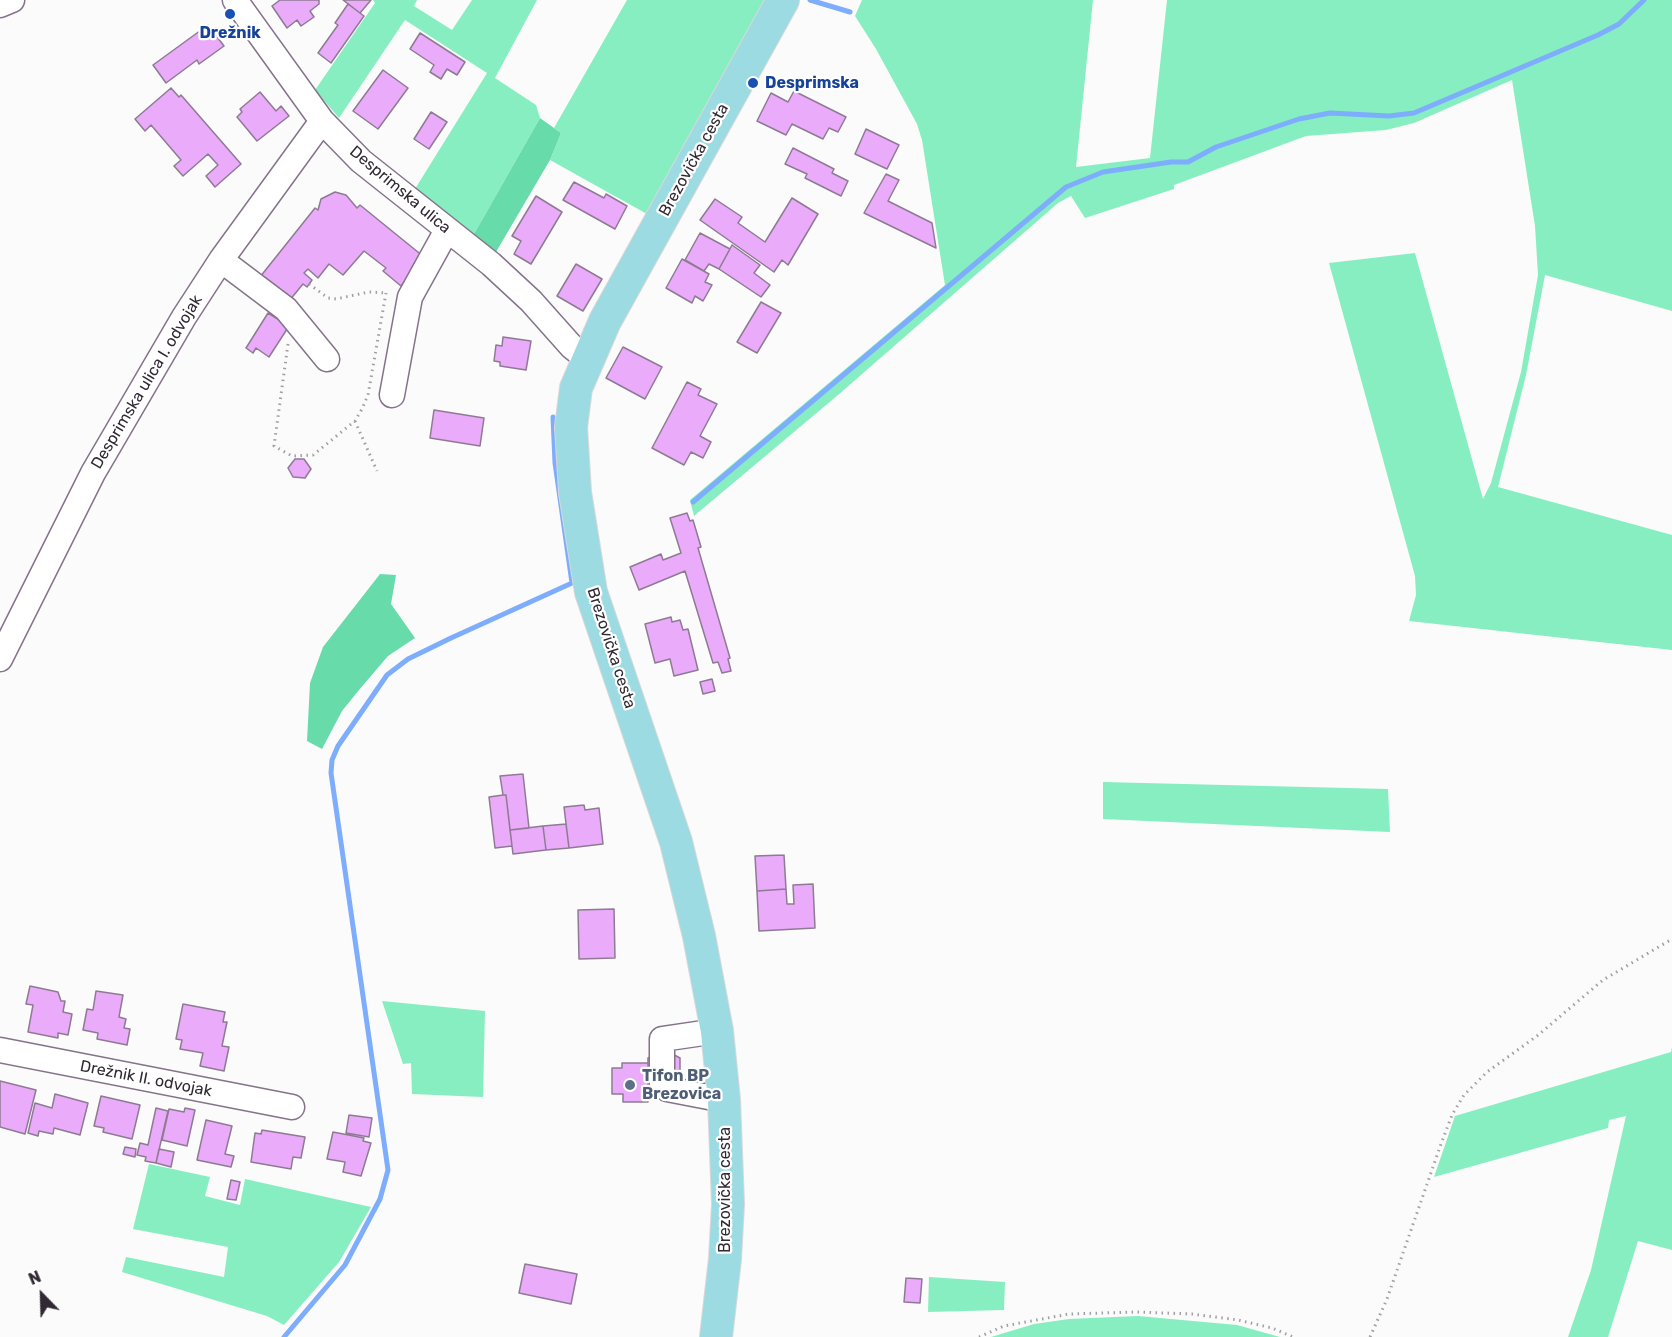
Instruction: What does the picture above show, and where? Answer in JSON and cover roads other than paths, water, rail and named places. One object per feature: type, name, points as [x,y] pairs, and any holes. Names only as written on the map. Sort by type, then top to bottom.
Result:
[{"type":"main road","name":"Brezovička cesta","points":[[716,1337],[725,1258],[728,1204],[724,1100],[717,1030],[699,936],[676,842],[591,592],[575,492],[571,427],[576,388],[605,321],[783,0]]},
{"type":"street","points":[[0,5],[12,0]]},
{"type":"street","name":"Desprimska ulica","points":[[235,0],[322,121],[361,161],[515,286],[572,347],[587,359]]},
{"type":"street","name":"Desprimska ulica I. odvojak","points":[[0,659],[93,473],[178,327],[221,260],[322,121]]},
{"type":"street","points":[[392,395],[410,297],[447,230]]},
{"type":"street","points":[[221,260],[286,309],[327,358]]},
{"type":"street","points":[[717,1030],[662,1039],[662,1084],[667,1089],[724,1100]]},
{"type":"street","name":"Drežnik II. odvojak","points":[[0,1050],[292,1107]]},
{"type":"waterway","points":[[810,0],[850,12]]},
{"type":"waterway","points":[[693,502],[1066,187],[1103,172],[1171,162],[1188,162],[1216,147],[1299,119],[1330,113],[1389,116],[1414,113],[1598,35],[1619,24],[1644,0]]},
{"type":"waterway","points":[[284,1337],[345,1265],[380,1199],[388,1170],[331,773],[332,760],[338,746],[387,675],[408,659],[572,583],[555,463],[553,417]]},
{"type":"place","name":"Drežnik","points":[[230,14]]},
{"type":"place","name":"Desprimska","points":[[753,83]]},
{"type":"place","name":"Tifon BP Brezovica","points":[[630,1085]]}]
